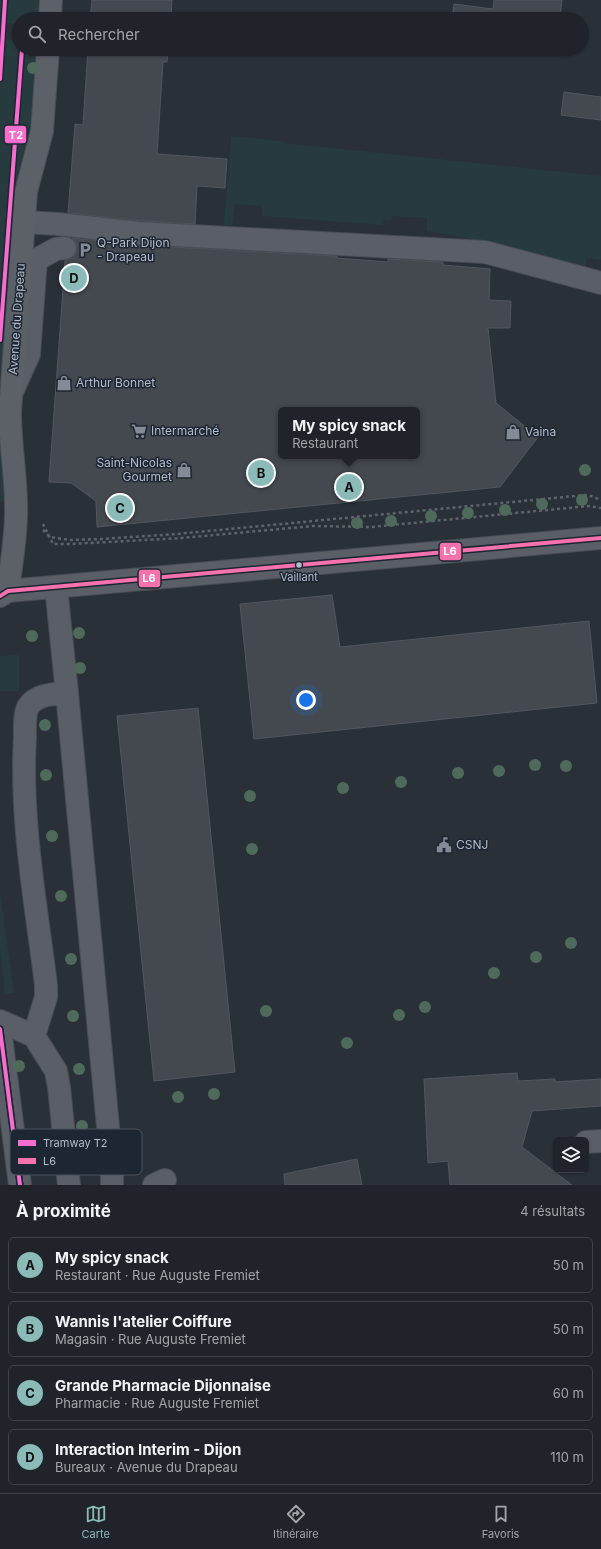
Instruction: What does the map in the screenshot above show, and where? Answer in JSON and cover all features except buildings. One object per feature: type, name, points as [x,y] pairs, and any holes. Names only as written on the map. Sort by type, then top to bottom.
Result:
[{"type":"main road","points":[[51,12],[52,0]]},
{"type":"main road","name":"Avenue du Drapeau","points":[[2,595],[15,520],[16,479],[10,431],[26,192],[42,131],[47,56]]},
{"type":"street","points":[[24,222],[58,224],[138,233],[485,252],[601,283]]},
{"type":"street","points":[[12,393],[29,354],[36,260],[56,249],[66,248]]},
{"type":"street","points":[[2,595],[56,587],[601,538]]},
{"type":"street","points":[[56,587],[108,1129]]},
{"type":"street","points":[[34,1036],[46,997],[46,985],[29,849],[24,770],[26,713],[31,703],[40,697],[67,693]]},
{"type":"street","points":[[0,1021],[34,1036],[56,1071],[63,1129]]},
{"type":"street","points":[[0,1029],[13,1129]]},
{"type":"street","points":[[589,1142],[601,1141]]},
{"type":"street","points":[[0,1148],[4,1185]]},
{"type":"street","points":[[19,1175],[20,1185]]},
{"type":"street","points":[[68,1175],[69,1185]]},
{"type":"street","points":[[112,1175],[112,1185]]},
{"type":"path","points":[[15,520],[33,522],[50,537],[70,540],[177,534],[588,495],[601,500]]},
{"type":"path","points":[[43,524],[54,544],[96,543],[182,538],[314,526],[371,527],[576,507],[590,506],[601,508]]},
{"type":"green space","points":[[0,0],[42,0],[41,12],[12,12],[12,24],[0,23]]},
{"type":"green space","points":[[0,39],[12,40],[12,56],[38,56],[6,501],[0,501]]},
{"type":"green space","points":[[231,136],[283,141],[284,143],[601,176],[601,260],[587,258],[584,269],[481,241],[427,231],[427,218],[392,216],[391,221],[384,220],[383,225],[262,216],[262,206],[235,204],[232,226],[224,225]]},
{"type":"green space","points":[[19,655],[19,691],[0,691],[0,656]]},
{"type":"green space","points":[[0,891],[14,993],[5,994],[0,951]]},
{"type":"tram line","name":"T2","points":[[0,79],[5,0]]},
{"type":"tram line","name":"T2","points":[[0,340],[21,56]]},
{"type":"tram line","name":"T2","points":[[0,1029],[13,1129]]},
{"type":"tram line","name":"T2","points":[[19,1175],[20,1185]]},
{"type":"transit line","name":"L6","points":[[0,596],[8,591],[601,538]]},
{"type":"transit line","name":"L6","points":[[0,1029],[13,1129]]},
{"type":"transit line","name":"L6","points":[[19,1175],[20,1185]]},
{"type":"place","name":"Q-Park Dijon - Drapeau","points":[[85,250]]},
{"type":"place","name":"Interaction Interim - Dijon","points":[[74,278]]},
{"type":"place","name":"Arthur Bonnet","points":[[64,383]]},
{"type":"place","name":"Intermarché","points":[[139,431]]},
{"type":"place","name":"Vaina","points":[[513,432]]},
{"type":"place","name":"Saint-Nicolas Gourmet","points":[[184,470]]},
{"type":"place","name":"Wannis l'atelier Coiffure","points":[[261,473]]},
{"type":"place","name":"My spicy snack","points":[[349,487]]},
{"type":"place","name":"Grande Pharmacie Dijonnaise","points":[[120,508]]},
{"type":"place","name":"Vaillant","points":[[299,565]]},
{"type":"place","name":"CSNJ","points":[[444,845]]}]
